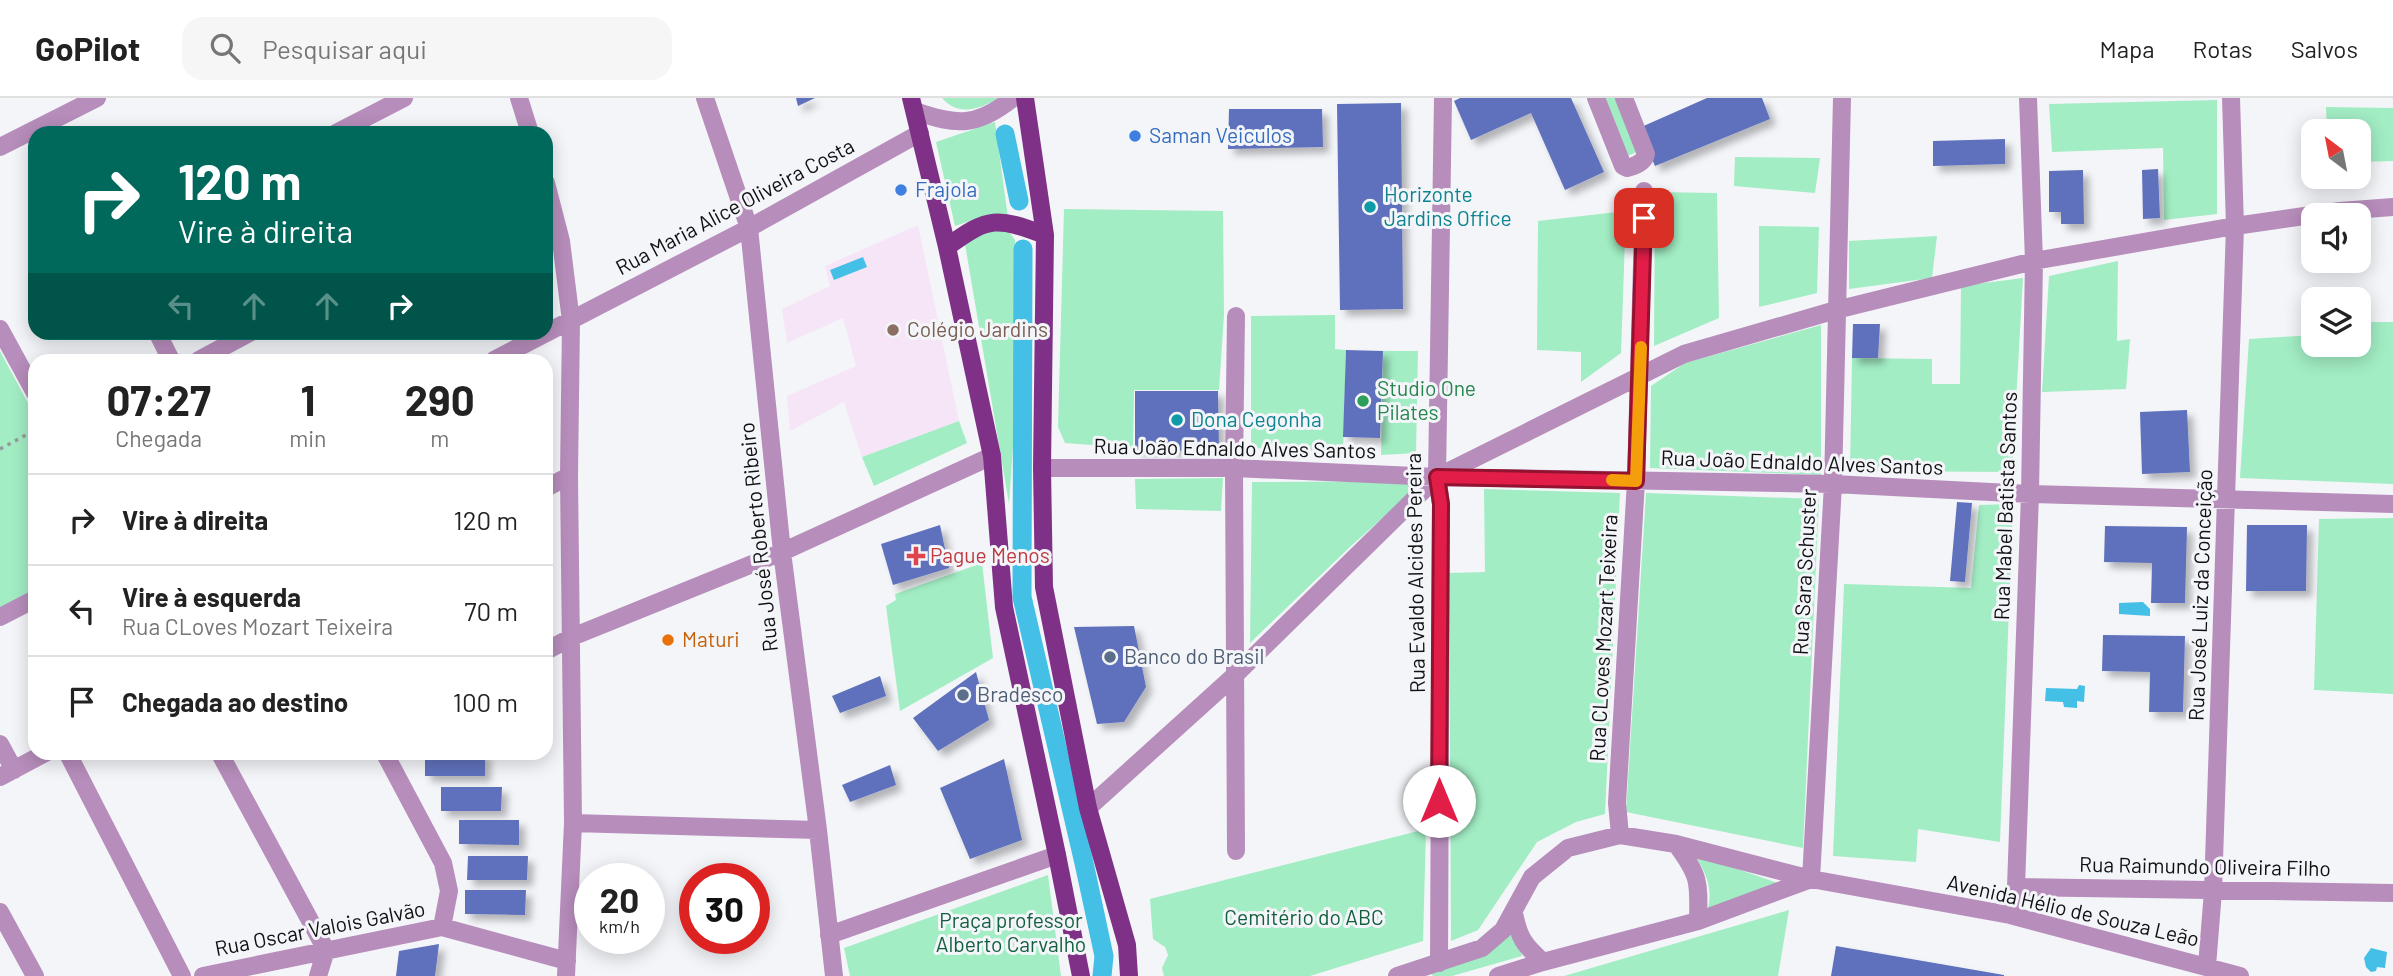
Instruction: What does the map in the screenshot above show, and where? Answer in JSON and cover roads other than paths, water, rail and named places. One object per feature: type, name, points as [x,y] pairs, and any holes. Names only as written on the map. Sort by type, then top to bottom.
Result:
[{"type":"main road","points":[[1025,98],[1045,235],[1042,468],[1044,587],[1088,808],[1126,945],[1129,976]]},
{"type":"main road","points":[[913,105],[992,456],[1004,607],[1081,976]]},
{"type":"main road","points":[[947,247],[970,229],[986,222],[1011,223],[1045,235]]},
{"type":"street","points":[[53,126],[97,98]]},
{"type":"street","points":[[350,126],[404,98]]},
{"type":"street","points":[[519,98],[528,126]]},
{"type":"street","name":"Rua José Roberto Ribeiro","points":[[705,98],[749,228],[782,552],[834,976]]},
{"type":"street","points":[[913,105],[942,121],[971,121],[992,114],[1013,98]]},
{"type":"street","name":"Rua Evaldo Alcides Pereira","points":[[1439,963],[1441,504],[1437,477],[1443,98]]},
{"type":"street","points":[[1596,98],[1623,166],[1627,168],[1638,165],[1646,154],[1624,98]]},
{"type":"street","name":"Rua Sara Schuster","points":[[1811,880],[1833,484],[1842,98]]},
{"type":"street","name":"Rua Mabel Batista Santos","points":[[2010,915],[2015,887],[2030,494],[2034,261],[2028,98]]},
{"type":"street","name":"Rua José Luiz da Conceição","points":[[2207,966],[2213,891],[2235,226],[2231,98]]},
{"type":"street","name":"Rua Maria Alice Oliveira Costa","points":[[553,330],[749,228],[920,133]]},
{"type":"street","points":[[0,146],[28,136]]},
{"type":"street","name":"Rua CLoves Mozart Teixeira","points":[[1620,835],[1617,803],[1636,481],[1644,191]]},
{"type":"street","points":[[1088,808],[1234,676],[1437,477],[1684,354],[1836,310],[2034,261],[2235,226],[2393,206]]},
{"type":"street","points":[[553,210],[561,241],[571,321],[569,476],[573,823],[566,968]]},
{"type":"street","points":[[1236,851],[1234,468],[1237,316]]},
{"type":"street","points":[[0,329],[28,380]]},
{"type":"street","points":[[210,354],[236,340]]},
{"type":"street","name":"Rua Maria Alice Oliveira Costa","points":[[506,354],[533,340]]},
{"type":"street","points":[[553,647],[572,637],[782,552],[992,456]]},
{"type":"street","name":"Rua João Ednaldo Alves Santos","points":[[1042,468],[1234,468],[1437,477],[1833,484],[2030,494],[2393,504]]},
{"type":"street","points":[[553,484],[569,476]]},
{"type":"street","points":[[0,617],[28,603]]},
{"type":"street","points":[[0,744],[7,774],[32,760]]},
{"type":"street","points":[[71,760],[182,976]]},
{"type":"street","points":[[223,760],[326,950],[318,976]]},
{"type":"street","points":[[388,760],[443,863],[449,891],[442,928]]},
{"type":"street","points":[[573,823],[818,830]]},
{"type":"street","name":"Avenida Hélio de Souza Leão","points":[[1396,976],[1482,948],[1503,930],[1532,877],[1568,848],[1620,835],[1676,844],[1811,880],[2010,915],[2236,976]]},
{"type":"street","points":[[1676,844],[1697,877],[1698,921]]},
{"type":"street","points":[[829,935],[1057,855]]},
{"type":"street","name":"Avenida Hélio de Souza Leão","points":[[1498,976],[1543,961],[1698,921],[1811,880]]},
{"type":"street","name":"Rua Raimundo Oliveira Filho","points":[[2015,887],[2393,893]]},
{"type":"street","points":[[0,912],[35,976]]},
{"type":"street","points":[[1514,913],[1518,934],[1527,948],[1543,961]]},
{"type":"street","name":"Rua Oscar Valois Galvão","points":[[203,976],[442,928],[566,968]]},
{"type":"water","points":[[863,257],[867,267],[834,280],[830,270]]},
{"type":"water","points":[[2143,602],[2150,609],[2150,616],[2119,614],[2119,603]]},
{"type":"water","points":[[2079,685],[2085,686],[2084,702],[2077,701],[2077,708],[2064,707],[2063,702],[2045,701],[2046,688],[2077,689]]},
{"type":"water","points":[[2371,948],[2387,952],[2385,968],[2377,967],[2376,971],[2371,972],[2366,967],[2364,958]]},
{"type":"waterway","points":[[1005,134],[1019,201]]},
{"type":"waterway","points":[[1023,249],[1022,597],[1104,956],[1102,976]]},
{"type":"place","name":"Saman Veiculos","points":[[1135,136]]},
{"type":"place","name":"Frajola","points":[[901,190]]},
{"type":"place","name":"Horizonte Jardins Office","points":[[1370,207]]},
{"type":"place","name":"Colégio Jardins","points":[[893,330]]},
{"type":"place","name":"Studio One Pilates","points":[[1363,401]]},
{"type":"place","name":"Dona Cegonha","points":[[1177,420]]},
{"type":"place","name":"Pague Menos","points":[[916,556]]},
{"type":"place","name":"Maturi","points":[[668,640]]},
{"type":"place","name":"Banco do Brasil","points":[[1110,657]]},
{"type":"place","name":"Bradesco","points":[[963,695]]},
{"type":"park label","name":"Cemitério do ABC","points":[[1304,918]]},
{"type":"park label","name":"Praça professor Alberto Carvalho","points":[[1011,933]]}]
